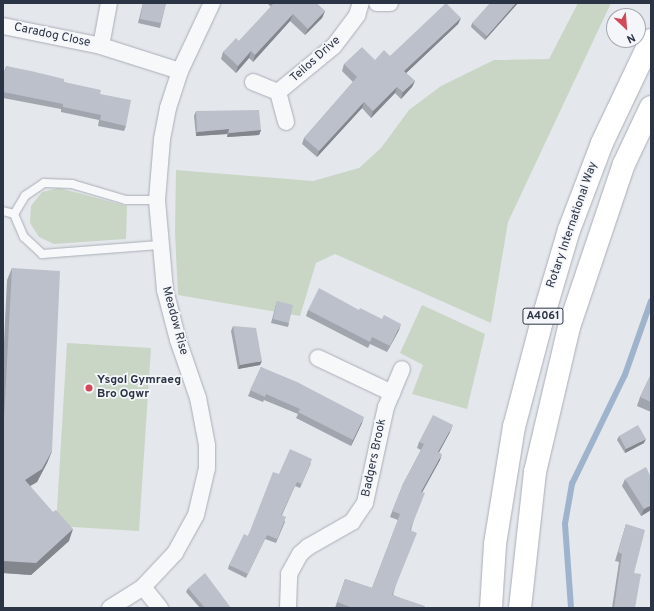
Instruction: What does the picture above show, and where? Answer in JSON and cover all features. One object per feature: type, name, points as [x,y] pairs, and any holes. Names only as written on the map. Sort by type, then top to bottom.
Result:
[{"type":"main road","name":"Rotary International Way","points":[[491,608],[495,544],[514,426],[542,321],[569,230],[602,143],[651,40]]},
{"type":"main road","name":"A4061","points":[[520,608],[535,472],[568,327],[624,164],[651,107]]},
{"type":"street","name":"Caradog Close","points":[[101,46],[109,3]]},
{"type":"street","name":"Meadow Rise","points":[[110,608],[143,587],[175,553],[187,535],[196,515],[207,468],[204,425],[170,313],[159,245],[157,200],[162,138],[168,108],[180,71],[212,3]]},
{"type":"street","name":"Teilos Drive","points":[[278,92],[334,46],[350,26],[362,3]]},
{"type":"street","points":[[376,3],[390,3]]},
{"type":"street","name":"Caradog Close","points":[[3,26],[101,46],[180,71]]},
{"type":"street","points":[[253,82],[278,92],[286,122]]},
{"type":"street","points":[[318,358],[392,393]]},
{"type":"street","name":"Badgers Brook","points":[[288,608],[290,574],[300,554],[308,547],[352,522],[365,502],[392,393],[402,368]]},
{"type":"street","points":[[143,587],[160,608]]},
{"type":"lane","points":[[14,214],[25,196],[44,183],[72,184],[126,200],[157,200]]},
{"type":"lane","points":[[3,211],[14,214]]},
{"type":"lane","points":[[14,214],[24,237],[42,254],[159,245]]},
{"type":"green space","points":[[578,3],[611,3],[609,8],[606,8],[606,14],[508,222],[491,323],[335,254],[316,263],[300,316],[178,295],[175,233],[176,170],[313,181],[359,168],[381,148],[409,110],[441,86],[494,60],[549,59]]},
{"type":"green space","points":[[59,188],[127,206],[126,239],[54,244],[39,237],[30,223],[31,206],[42,192]]},
{"type":"green space","points":[[422,305],[485,334],[467,409],[412,394],[423,365],[400,353]]},
{"type":"green space","points":[[67,343],[151,348],[139,531],[56,526]]},
{"type":"building","points":[[143,3],[166,3],[161,23],[140,19]]},
{"type":"building","points":[[274,3],[316,3],[325,11],[308,29],[293,14],[255,55],[251,51],[238,66],[223,52],[236,38],[239,41]]},
{"type":"building","points":[[446,3],[461,18],[404,71],[415,81],[403,92],[397,87],[373,111],[364,102],[319,151],[304,138],[357,77],[344,64],[362,47],[375,60],[384,50],[390,56]]},
{"type":"building","points":[[490,3],[516,3],[487,36],[472,23]]},
{"type":"building","points":[[6,66],[64,79],[64,82],[101,90],[100,94],[131,100],[126,126],[100,120],[101,115],[63,107],[63,104],[3,92],[3,70],[6,70]]},
{"type":"building","points":[[259,110],[261,130],[229,133],[229,129],[197,132],[196,111]]},
{"type":"building","points":[[12,268],[60,271],[52,451],[42,469],[25,480],[53,512],[56,510],[73,529],[36,563],[3,561],[3,419]]},
{"type":"building","points":[[319,288],[359,310],[360,308],[382,319],[384,315],[401,324],[390,346],[372,337],[370,342],[308,310]]},
{"type":"building","points":[[277,301],[293,305],[289,323],[273,319]]},
{"type":"building","points":[[233,326],[256,328],[262,361],[240,365]]},
{"type":"building","points":[[261,367],[297,382],[364,417],[353,440],[298,412],[300,409],[266,394],[265,397],[250,390]]},
{"type":"building","points":[[651,374],[651,402],[640,397]]},
{"type":"building","points":[[433,415],[453,425],[438,452],[442,454],[421,492],[425,493],[410,530],[417,533],[392,595],[425,606],[424,608],[353,608],[337,602],[345,579],[372,588],[400,514],[392,511],[403,484],[424,444],[419,442]]},
{"type":"building","points":[[638,425],[646,439],[626,449],[619,436]]},
{"type":"building","points":[[290,449],[312,459],[302,484],[297,482],[281,515],[286,517],[277,539],[267,535],[248,574],[229,565],[244,534],[248,536],[273,472],[279,474]]},
{"type":"building","points":[[646,467],[651,477],[651,505],[644,509],[625,479]]},
{"type":"building","points":[[626,524],[645,530],[634,573],[641,574],[635,608],[614,608],[622,554],[618,552]]},
{"type":"building","points":[[205,573],[231,608],[205,608],[188,588]]},
{"type":"waterway","points":[[571,608],[565,524],[572,484],[625,375],[651,301]]},
{"type":"place","name":"Ysgol Gymraeg Bro Ogwr","points":[[89,388]]}]
